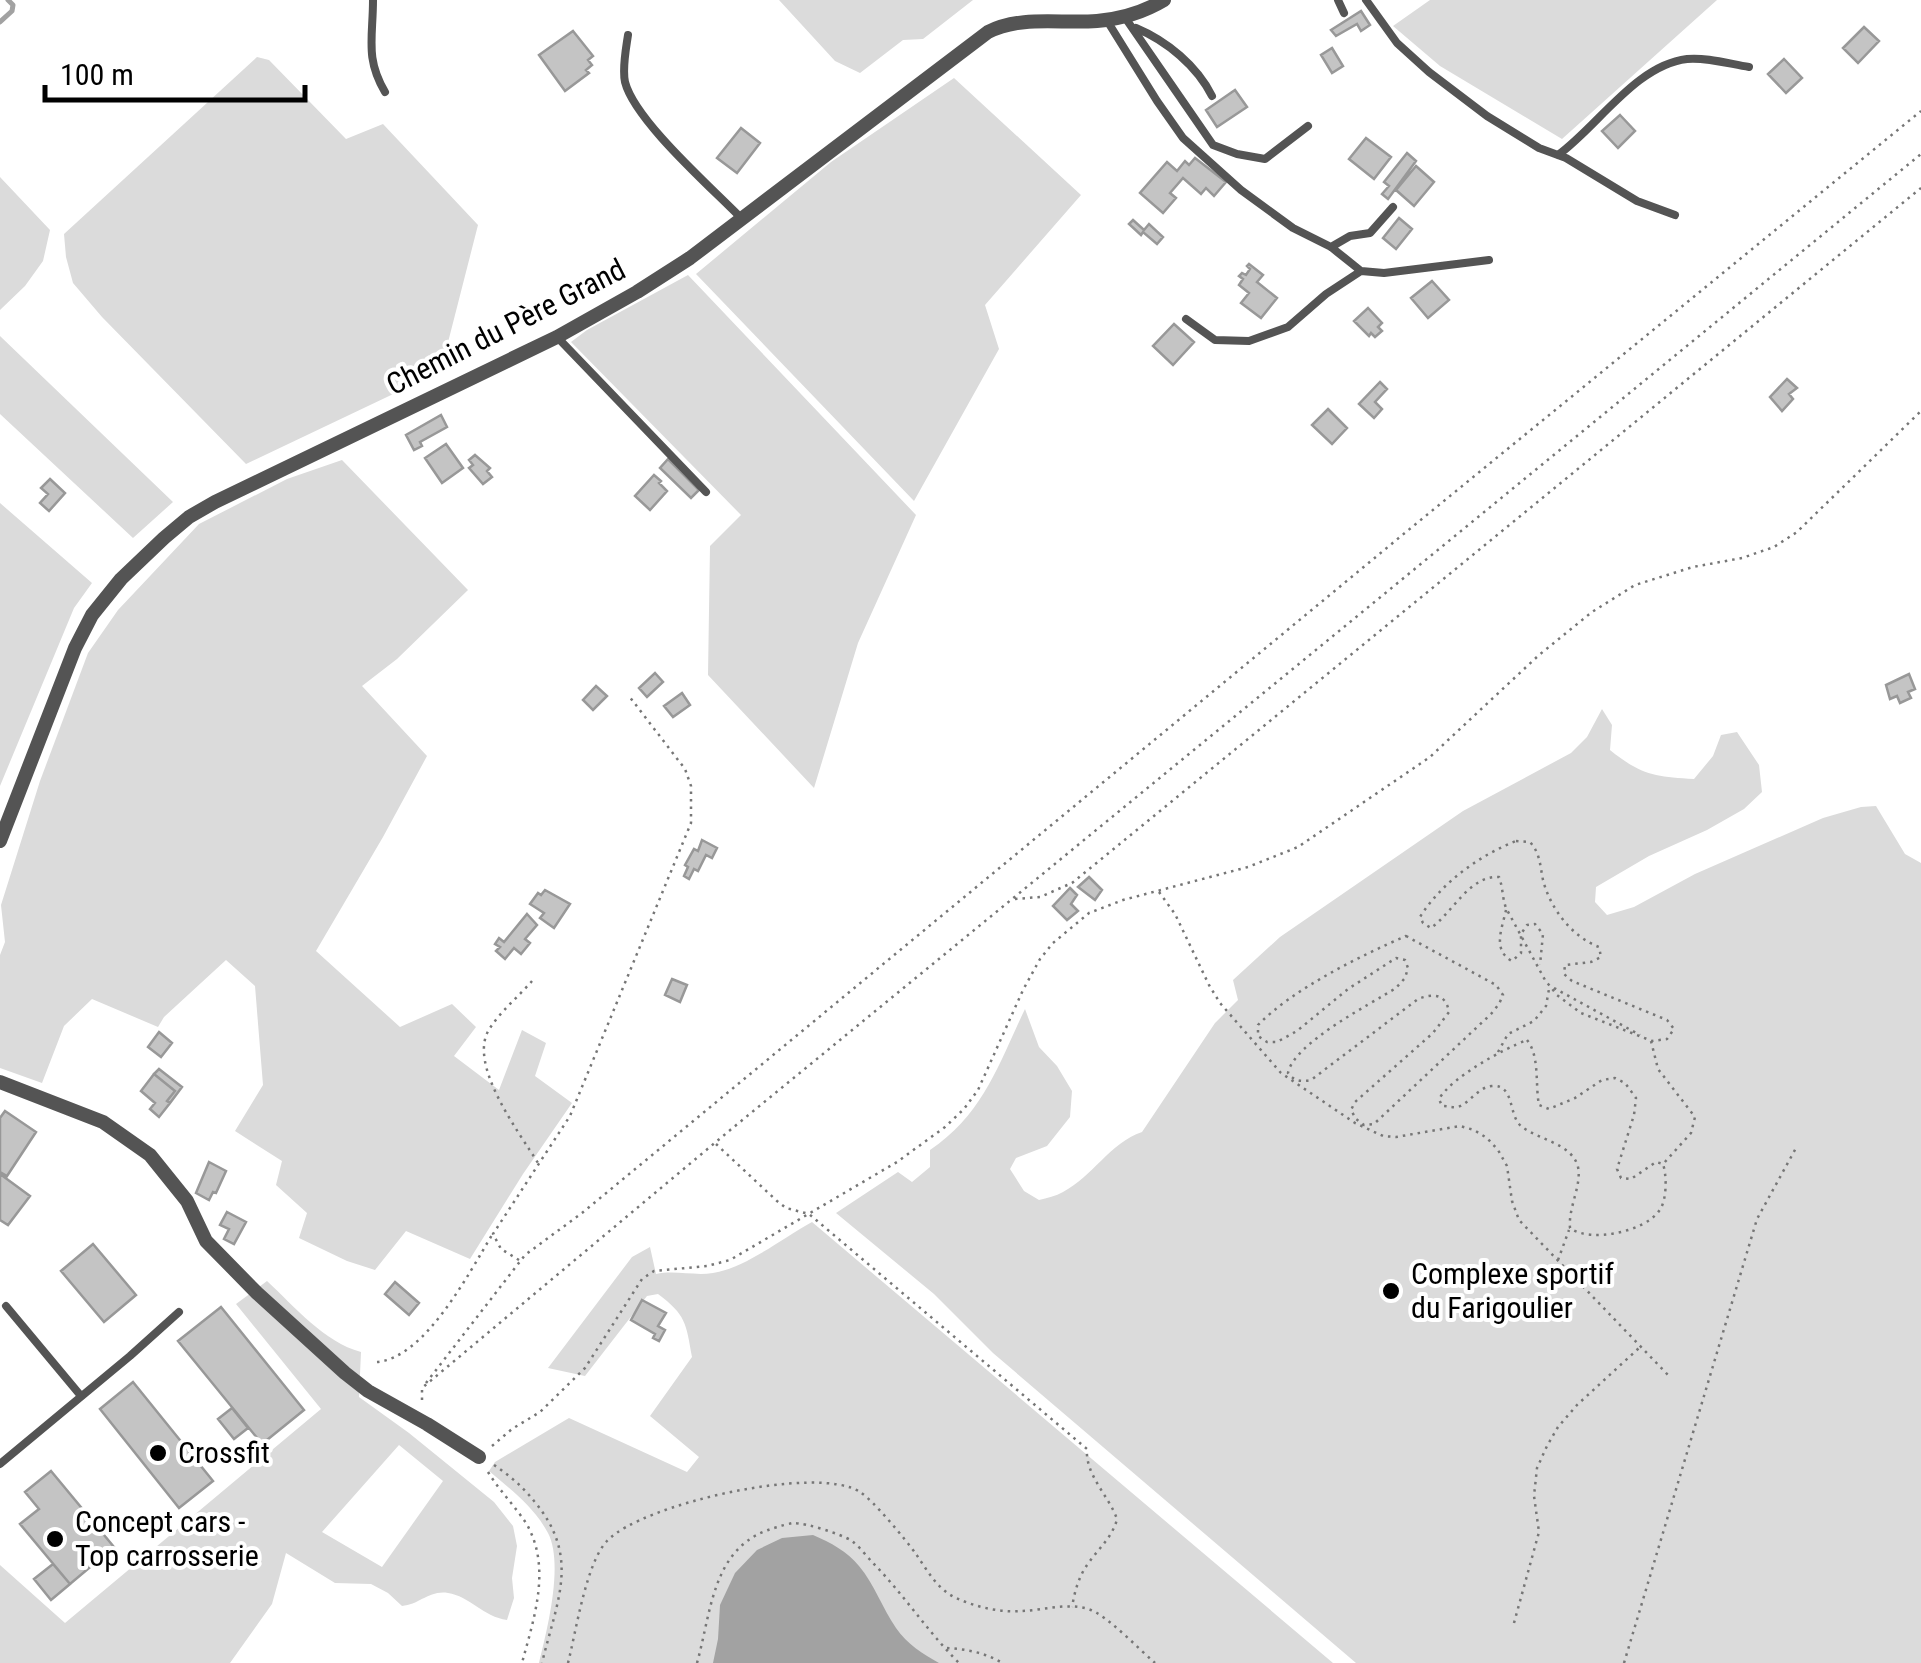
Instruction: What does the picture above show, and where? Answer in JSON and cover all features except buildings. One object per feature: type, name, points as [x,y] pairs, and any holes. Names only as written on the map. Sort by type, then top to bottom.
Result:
[{"type":"street","name":"Chemin du Père Grand","points":[[0,840],[92,615],[121,579],[189,517],[557,337],[637,292],[690,258],[1003,24],[1128,21],[1164,0]]},
{"type":"street","points":[[0,1082],[103,1122],[150,1155],[187,1201],[206,1241],[345,1374],[479,1457]]},
{"type":"lane","points":[[372,0],[371,60],[374,75],[385,92]]},
{"type":"lane","points":[[1338,0],[1344,13]]},
{"type":"lane","points":[[1366,0],[1397,43],[1488,116],[1637,201],[1675,215]]},
{"type":"lane","points":[[1106,19],[1183,138],[1241,190],[1292,228],[1331,246],[1361,271],[1384,273],[1489,260]]},
{"type":"lane","points":[[1128,21],[1177,53],[1205,82],[1212,96]]},
{"type":"lane","points":[[1128,21],[1213,145],[1265,159],[1308,126]]},
{"type":"lane","points":[[628,35],[624,79],[634,102],[652,126],[742,219]]},
{"type":"lane","points":[[1558,155],[1625,93],[1662,67],[1691,58],[1749,67]]},
{"type":"lane","points":[[1331,246],[1350,236],[1370,233],[1393,207]]},
{"type":"lane","points":[[1186,319],[1215,340],[1249,341],[1288,327],[1326,294],[1361,271]]},
{"type":"lane","points":[[557,337],[706,492]]},
{"type":"lane","points":[[6,1306],[81,1396]]},
{"type":"lane","points":[[0,1464],[180,1312]]},
{"type":"path","points":[[427,1424],[422,1388],[520,1261],[1921,111]]},
{"type":"path","points":[[422,1388],[1921,154]]},
{"type":"path","points":[[1013,899],[1040,897],[1072,883],[1921,188]]},
{"type":"path","points":[[479,1457],[540,1412],[585,1368],[642,1279],[654,1271],[730,1260],[896,1162],[945,1128],[978,1090],[1040,958],[1089,912],[1248,867],[1298,847],[1430,758],[1538,655],[1592,612],[1635,585],[1678,571],[1742,558],[1774,547],[1797,532],[1921,411]]},
{"type":"path","points":[[377,1362],[386,1361],[414,1344],[435,1324],[570,1116],[691,824],[691,786],[685,769],[629,696]]},
{"type":"path","points":[[1516,840],[1530,842],[1538,851],[1544,886],[1561,916],[1585,942],[1599,948],[1601,956],[1591,962],[1565,965],[1564,974],[1572,981],[1667,1020],[1674,1029],[1668,1038],[1652,1042],[1582,1013],[1557,996],[1506,908],[1499,876],[1492,876],[1472,888],[1431,928],[1420,917],[1438,893],[1498,848],[1516,840]]},
{"type":"path","points":[[1158,891],[1175,914],[1220,1003],[1282,1073],[1356,1123],[1383,1136],[1460,1126],[1487,1138],[1506,1166],[1519,1220],[1669,1376]]},
{"type":"path","points":[[1506,908],[1498,946],[1512,961],[1520,952],[1521,934],[1527,925],[1535,924],[1543,934],[1539,969]]},
{"type":"path","points":[[1406,936],[1496,985],[1503,995],[1490,1014],[1374,1124],[1364,1125],[1351,1110],[1355,1102],[1432,1033],[1449,1012],[1448,1002],[1431,994],[1418,999],[1311,1080],[1292,1079],[1288,1073],[1290,1063],[1312,1041],[1396,988],[1405,978],[1405,960],[1396,958],[1277,1042],[1267,1042],[1258,1036],[1258,1025],[1322,978],[1406,936]]},
{"type":"path","points":[[532,981],[489,1028],[483,1056],[504,1108],[539,1164]]},
{"type":"path","points":[[1550,986],[1652,1042],[1658,1069],[1695,1117],[1692,1134],[1663,1164]]},
{"type":"path","points":[[1496,1055],[1508,1034],[1534,1021],[1546,1006],[1550,986]]},
{"type":"path","points":[[1558,1260],[1570,1228],[1579,1170],[1576,1161],[1520,1125],[1504,1089],[1486,1088],[1459,1107],[1442,1106],[1439,1099],[1446,1087],[1527,1040],[1534,1048],[1539,1104],[1550,1109],[1602,1080],[1615,1078],[1625,1083],[1636,1098],[1617,1169],[1621,1178],[1631,1179],[1656,1162],[1663,1164]]},
{"type":"path","points":[[715,1143],[777,1201],[786,1208],[809,1214],[1088,1449],[1086,1460],[1117,1519],[1077,1582],[1072,1607]]},
{"type":"path","points":[[1624,1663],[1757,1219],[1796,1148]]},
{"type":"path","points":[[1570,1228],[1579,1235],[1592,1236],[1620,1232],[1652,1219],[1663,1208],[1663,1164]]},
{"type":"path","points":[[493,1234],[502,1248],[520,1261]]},
{"type":"path","points":[[1514,1623],[1539,1532],[1534,1496],[1537,1468],[1546,1446],[1577,1405],[1640,1346]]},
{"type":"path","points":[[479,1457],[526,1525],[537,1550],[540,1587],[522,1663]]},
{"type":"path","points":[[479,1457],[526,1491],[558,1538],[563,1576],[542,1663]]},
{"type":"path","points":[[568,1663],[591,1571],[608,1540],[620,1531],[661,1512],[751,1487],[822,1481],[863,1493],[915,1552],[924,1569],[954,1597],[996,1611],[1072,1607],[1095,1612],[1154,1663]]},
{"type":"path","points":[[696,1663],[710,1603],[724,1570],[741,1545],[762,1530],[793,1523],[814,1526],[852,1541],[959,1663]]},
{"type":"path","points":[[944,1648],[963,1649],[1002,1663]]},
{"type":"shaded area","points":[[779,0],[973,0],[923,39],[903,40],[860,73],[835,61]]},
{"type":"shaded area","points":[[1430,0],[1717,0],[1562,139],[1440,66],[1393,26]]},
{"type":"shaded area","points":[[257,57],[269,60],[346,139],[383,124],[478,225],[444,358],[408,387],[246,464],[73,283],[64,234]]},
{"type":"shaded area","points":[[954,78],[1081,195],[985,305],[999,349],[914,501],[696,274],[831,162]]},
{"type":"shaded area","points":[[0,177],[50,230],[43,261],[0,310]]},
{"type":"shaded area","points":[[688,275],[916,515],[858,643],[814,788],[708,675],[710,546],[741,515],[571,342]]},
{"type":"shaded area","points":[[0,336],[173,502],[133,538],[0,414]]},
{"type":"shaded area","points":[[342,460],[468,590],[397,659],[362,686],[427,756],[316,951],[400,1027],[452,1004],[476,1027],[454,1056],[499,1090],[522,1030],[546,1043],[535,1076],[572,1103],[470,1259],[406,1231],[375,1270],[299,1238],[307,1213],[276,1185],[282,1161],[235,1131],[263,1085],[255,986],[226,960],[158,1027],[92,999],[64,1026],[42,1083],[0,1068],[0,955],[5,942],[1,905],[40,781],[88,653],[118,610],[199,524],[287,479]]},
{"type":"shaded area","points":[[0,503],[92,583],[74,608],[0,786]]},
{"type":"shaded area","name":"Complexe sportif du Farigoulier","points":[[1602,709],[1612,725],[1610,750],[1640,770],[1658,776],[1694,779],[1713,756],[1721,735],[1737,732],[1759,765],[1762,792],[1744,809],[1596,887],[1595,902],[1607,915],[1634,907],[1695,874],[1823,818],[1861,807],[1876,806],[1905,854],[1921,863],[1921,1663],[1356,1663],[993,1353],[934,1294],[836,1213],[898,1172],[912,1182],[930,1167],[930,1150],[977,1104],[1025,1009],[1039,1047],[1072,1091],[1070,1117],[1047,1146],[1016,1158],[1010,1169],[1024,1191],[1039,1200],[1074,1185],[1120,1144],[1142,1132],[1215,1023],[1238,1000],[1233,980],[1280,937],[1463,811],[1571,753],[1587,737]]},
{"type":"shaded area","points":[[812,1222],[1333,1663],[539,1663],[553,1597],[553,1546],[536,1515],[489,1471],[495,1462],[569,1418],[687,1472],[699,1457],[650,1416],[692,1357],[683,1321],[658,1294],[647,1296],[585,1376],[548,1368],[632,1257],[650,1247],[656,1274],[713,1273],[751,1259]]},
{"type":"shaded area","points":[[267,1281],[322,1332],[361,1352],[359,1397],[494,1502],[513,1526],[517,1546],[512,1578],[514,1598],[507,1620],[448,1593],[402,1606],[371,1584],[335,1583],[286,1553],[272,1604],[230,1663],[0,1663],[0,1565],[65,1623],[321,1409],[236,1304]],"holes":[[[399,1445],[443,1481],[382,1567],[322,1532]]]},
{"type":"shaded area","points":[[813,1535],[854,1561],[900,1634],[939,1663],[713,1663],[720,1605],[735,1573],[757,1550],[782,1538]]},
{"type":"waterway","points":[[0,22],[12,11],[8,0]]},
{"type":"place","name":"Complexe sportif du Farigoulier","points":[[1391,1291]]},
{"type":"place","name":"Crossfit","points":[[158,1453]]},
{"type":"place","name":"Concept cars - Top carrosserie","points":[[55,1539]]}]
